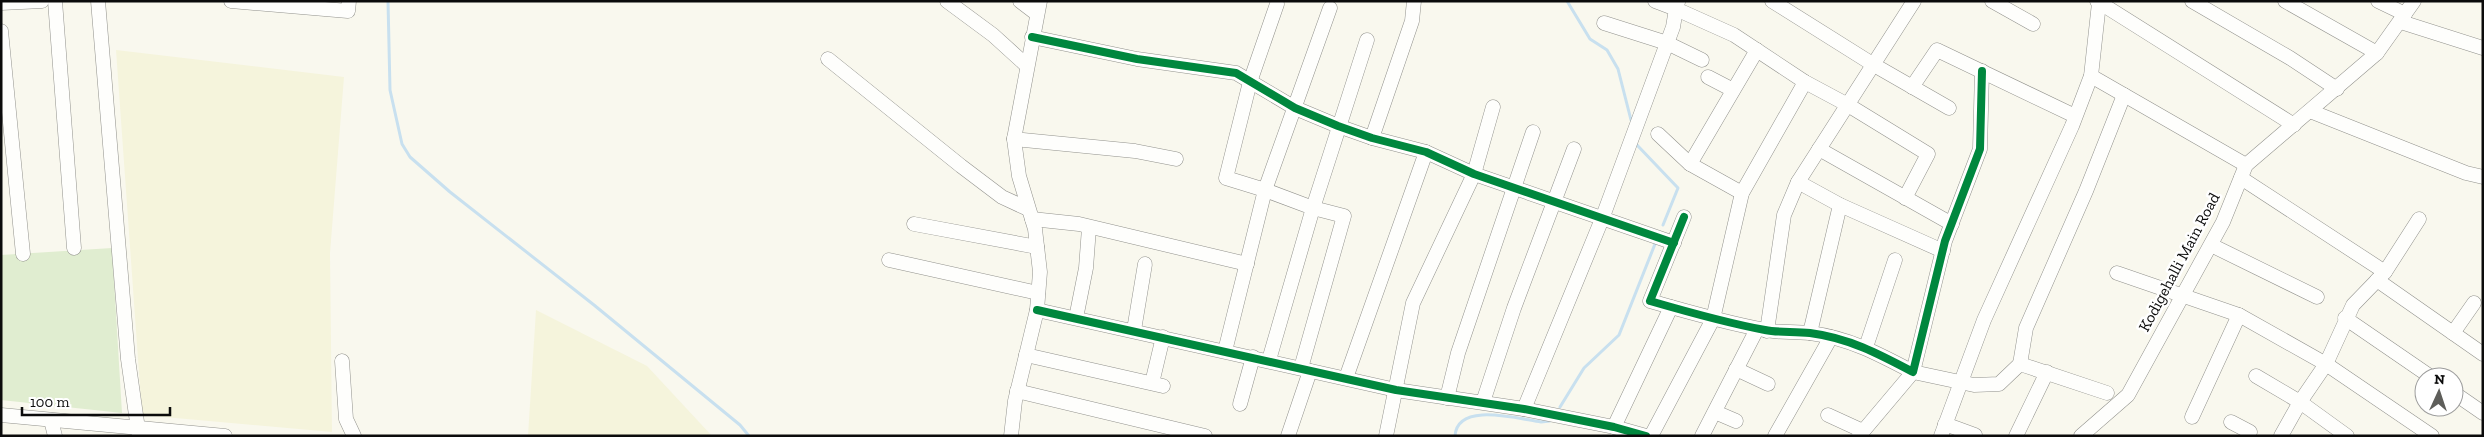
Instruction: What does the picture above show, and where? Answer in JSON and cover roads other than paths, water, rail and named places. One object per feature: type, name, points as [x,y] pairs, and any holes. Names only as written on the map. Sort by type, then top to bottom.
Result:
[{"type":"street","points":[[1,3],[42,1]]},
{"type":"street","points":[[55,1],[74,248]]},
{"type":"street","points":[[98,1],[125,330],[138,432]]},
{"type":"street","points":[[231,1],[348,12],[349,1]]},
{"type":"street","points":[[948,1],[993,35],[1026,65]]},
{"type":"street","points":[[1011,436],[1016,396],[1037,310],[1040,272],[1030,214],[1019,176],[1014,139],[1026,65],[1039,7],[1020,1]]},
{"type":"street","points":[[1372,138],[1412,20],[1414,1]]},
{"type":"street","points":[[1655,1],[1677,5],[1734,35],[1804,82],[1848,105],[1928,154],[1906,198]]},
{"type":"street","points":[[1772,1],[1874,65],[1949,108]]},
{"type":"street","points":[[1702,436],[1736,369],[1762,330],[1784,215],[1798,182],[1914,1]]},
{"type":"street","points":[[1992,1],[2033,24]]},
{"type":"street","points":[[2192,1],[2290,58],[2337,89]]},
{"type":"street","points":[[2285,1],[2376,53]]},
{"type":"street","points":[[2378,1],[2403,18],[2483,48]]},
{"type":"street","name":"Kodigehalli Main Road","points":[[2083,435],[2128,395],[2223,222],[2244,171],[2376,53],[2414,1]]},
{"type":"street","points":[[1975,436],[1943,430],[1984,320],[2091,76],[2098,2],[2294,125]]},
{"type":"street","points":[[1277,4],[1250,82],[1226,178],[1265,190],[1312,208],[1344,216],[1288,436]]},
{"type":"street","points":[[1524,409],[1602,219],[1667,43],[1677,5]]},
{"type":"street","points":[[1224,351],[1265,190],[1330,8]]},
{"type":"street","points":[[1604,23],[1667,43],[1702,60]]},
{"type":"street","points":[[1,30],[23,254]]},
{"type":"street","points":[[1032,37],[1137,59],[1236,73],[1295,108],[1338,126],[1372,138],[1426,152],[1474,174],[1515,186],[1554,202],[1674,243]]},
{"type":"street","points":[[1269,360],[1312,208],[1367,40]]},
{"type":"street","points":[[1690,164],[1757,50]]},
{"type":"street","points":[[1912,87],[1937,50],[2075,116]]},
{"type":"street","points":[[828,59],[1002,197],[1030,214],[1079,224],[1089,228],[1149,239],[1247,264]]},
{"type":"street","points":[[1828,415],[1861,433],[1913,372],[1943,251],[1980,149],[1982,71]]},
{"type":"street","points":[[2091,76],[2124,94],[2244,171],[2453,333],[2483,354]]},
{"type":"street","points":[[1708,77],[1733,90]]},
{"type":"street","points":[[1651,436],[1714,320],[1742,192],[1804,82]]},
{"type":"street","points":[[1684,217],[1650,301],[1714,320],[1762,330],[1810,333],[1831,337],[1866,347],[1913,372],[1974,385],[1999,384],[2020,364],[2026,328],[2083,199],[2124,94]]},
{"type":"street","points":[[1386,436],[1413,303],[1474,174],[1493,108]]},
{"type":"street","points":[[2310,111],[2466,173],[2483,177]]},
{"type":"street","points":[[1447,398],[1458,353],[1533,132]]},
{"type":"street","points":[[1658,134],[1690,164],[1742,192]]},
{"type":"street","points":[[1014,139],[1134,151],[1176,159]]},
{"type":"street","points":[[1483,402],[1514,308],[1574,149]]},
{"type":"street","points":[[1819,149],[1952,224]]},
{"type":"street","points":[[1346,378],[1426,152]]},
{"type":"street","points":[[1798,182],[1840,205],[1943,251]]},
{"type":"street","points":[[1810,333],[1840,205]]},
{"type":"street","points":[[2281,436],[2300,402],[2326,364],[2345,318],[2353,305],[2381,276],[2420,219]]},
{"type":"street","points":[[914,224],[1037,248]]},
{"type":"street","points":[[1076,318],[1086,268],[1089,228]]},
{"type":"street","points":[[2211,245],[2317,297]]},
{"type":"street","points":[[889,260],[1038,293]]},
{"type":"street","points":[[1866,347],[1895,260]]},
{"type":"street","points":[[1134,330],[1145,264]]},
{"type":"street","points":[[2117,273],[2239,315],[2326,364],[2432,436]]},
{"type":"street","points":[[2453,333],[2474,303]]},
{"type":"street","points":[[1614,426],[1670,307]]},
{"type":"street","points":[[1037,310],[1269,360],[1396,390],[1524,409],[1614,426],[1646,436]]},
{"type":"street","points":[[2192,417],[2239,315]]},
{"type":"street","points":[[2345,318],[2416,367]]},
{"type":"street","points":[[1026,355],[1158,384],[1163,337]]},
{"type":"street","points":[[1775,436],[1831,337]]},
{"type":"street","points":[[1240,404],[1253,357]]},
{"type":"street","points":[[342,361],[341,374],[346,419],[354,436]]},
{"type":"street","points":[[2020,364],[2107,393]]},
{"type":"street","points":[[1736,369],[1768,384]]},
{"type":"street","points":[[2016,436],[2047,372]]},
{"type":"street","points":[[2256,376],[2300,402],[2347,436]]},
{"type":"street","points":[[1016,396],[1205,436]]},
{"type":"street","points":[[2464,400],[2483,413]]},
{"type":"street","points":[[1715,412],[1736,421]]},
{"type":"street","points":[[1,415],[138,432],[218,435]]},
{"type":"street","points":[[51,420],[54,436]]},
{"type":"street","points":[[2231,422],[2252,434]]},
{"type":"waterway","points":[[388,1],[390,90],[402,144],[410,157],[450,192],[594,305],[740,425],[749,436]]},
{"type":"waterway","points":[[1567,1],[1590,39],[1607,50],[1618,69],[1631,120]]},
{"type":"waterway","points":[[1637,145],[1678,188],[1663,225]]},
{"type":"waterway","points":[[1560,407],[1584,368],[1619,335],[1655,244]]},
{"type":"waterway","points":[[1455,436],[1458,425],[1466,419],[1477,415],[1505,416],[1541,422],[1550,421]]}]
